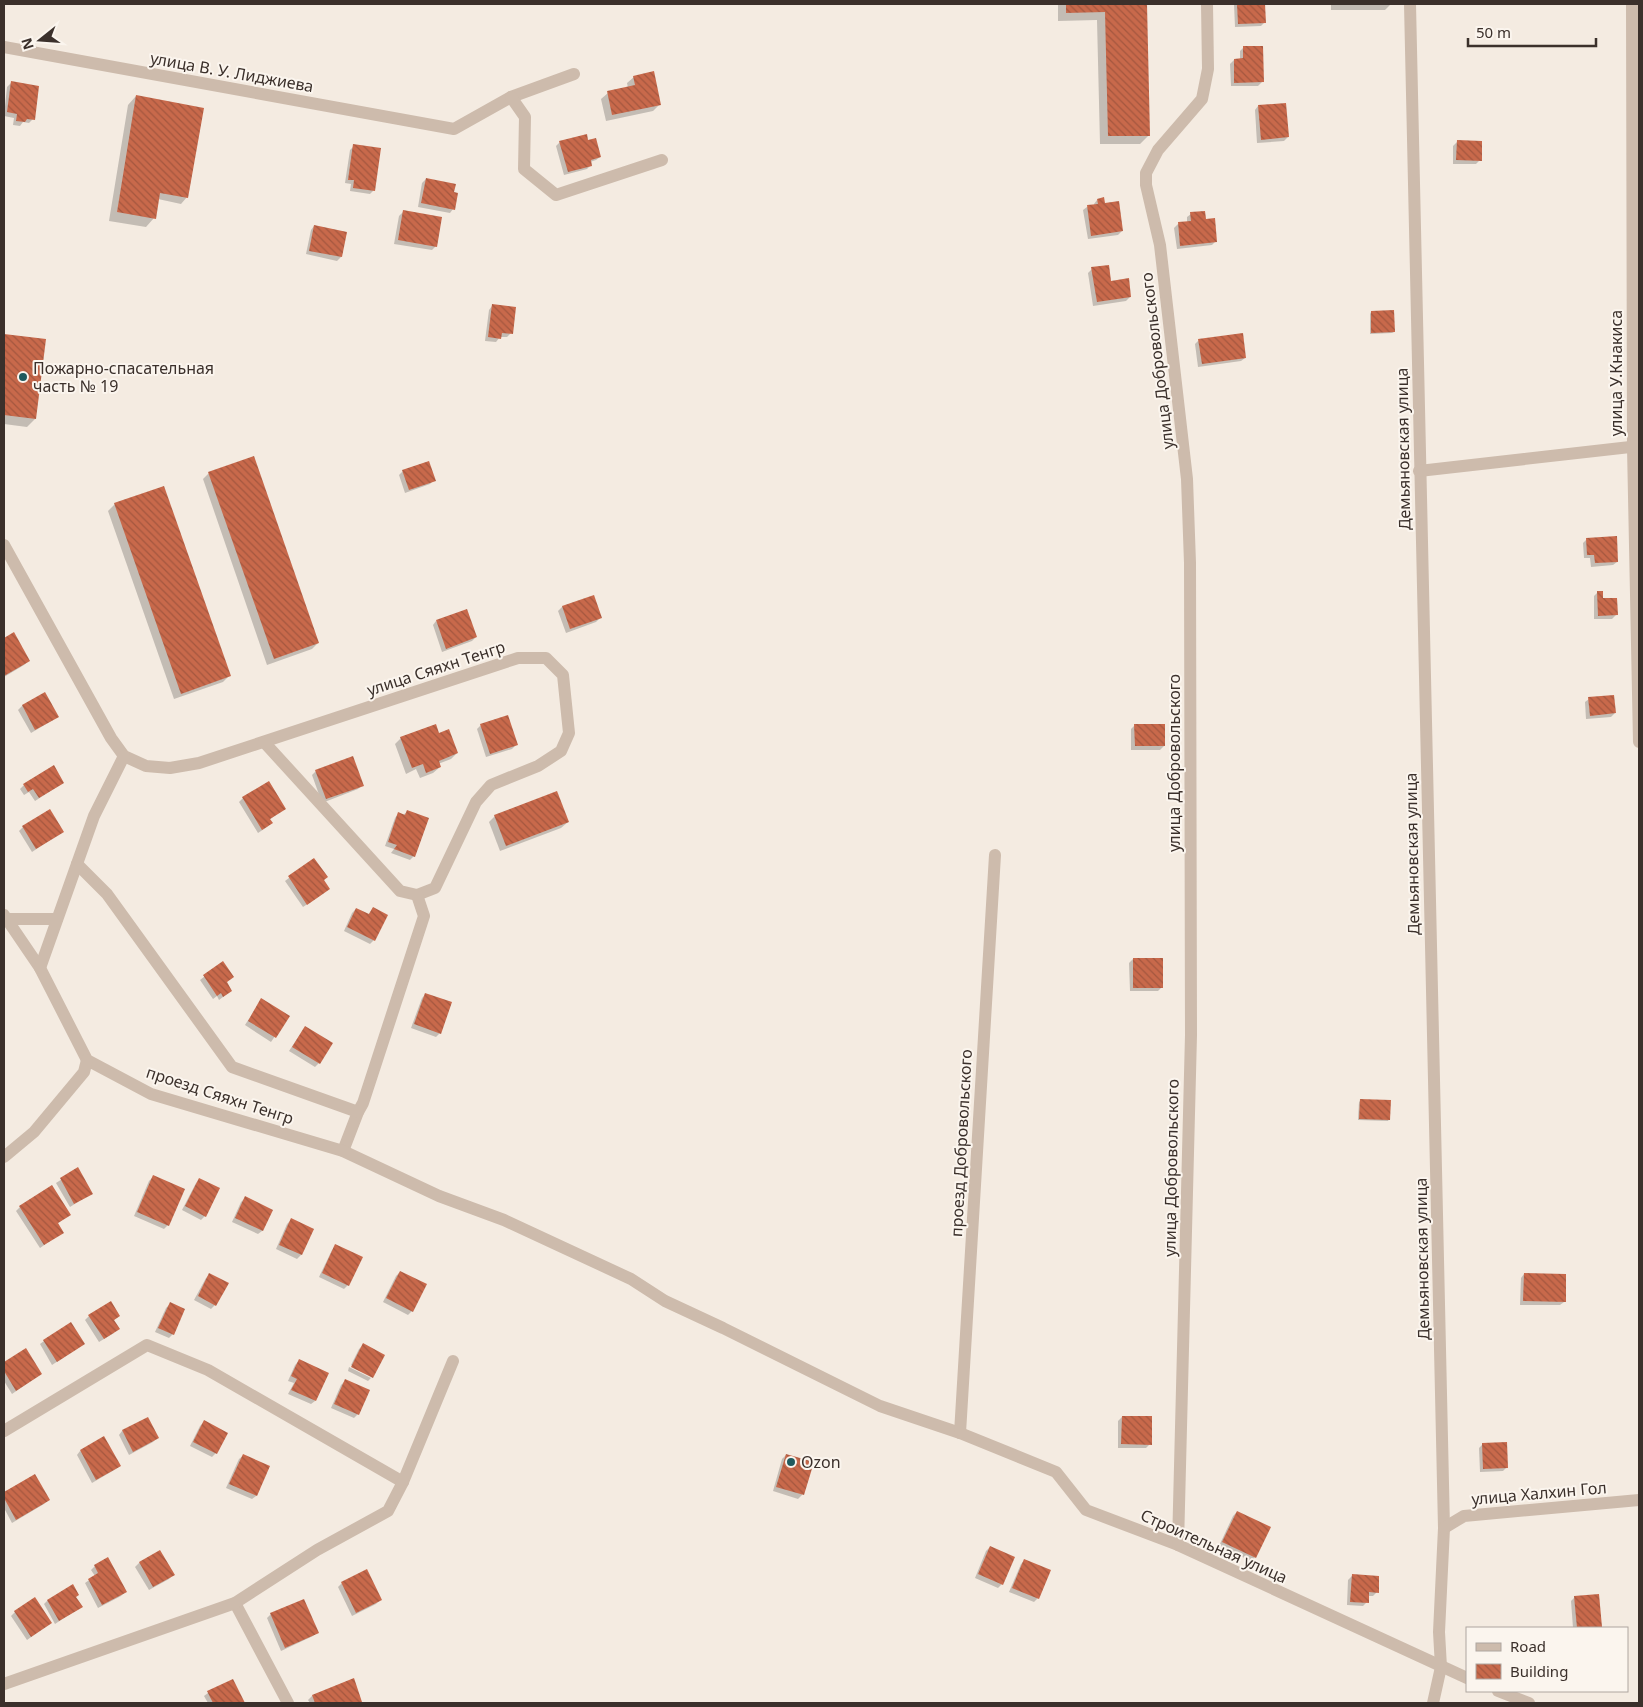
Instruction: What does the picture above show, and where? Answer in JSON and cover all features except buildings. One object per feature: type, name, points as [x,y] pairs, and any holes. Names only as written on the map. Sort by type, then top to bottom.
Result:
[{"type":"street","name":"улица Добровольского","points":[[1178,1545],[1191,1035],[1190,563],[1187,480],[1160,245],[1146,185],[1146,173],[1158,150],[1202,99],[1208,69],[1207,4]]},
{"type":"street","name":"Демьяновская улица","points":[[1410,4],[1444,1528],[1439,1632],[1441,1667],[1433,1703]]},
{"type":"street","name":"улица У.Кнакиса","points":[[1632,4],[1639,742]]},
{"type":"street","name":"улица В. У. Лиджиева","points":[[4,47],[454,129],[511,97]]},
{"type":"street","points":[[574,74],[511,97],[525,117],[524,169],[556,195],[662,160]]},
{"type":"street","points":[[1420,471],[1636,446]]},
{"type":"street","name":"улица Сяяхн Тенгр","points":[[4,545],[110,738],[124,756],[146,766],[170,768],[199,763],[518,658],[546,658],[563,675],[569,732],[561,751],[538,766],[491,784],[476,802],[435,888],[417,895]]},
{"type":"street","points":[[264,742],[400,892],[417,895],[424,916],[363,1103],[344,1150]]},
{"type":"street","points":[[40,968],[94,816],[124,756]]},
{"type":"street","name":"проезд Добровольского","points":[[960,1433],[995,855]]},
{"type":"street","points":[[77,864],[107,894],[232,1067],[358,1112]]},
{"type":"street","points":[[5,918],[57,918]]},
{"type":"street","points":[[4,1157],[34,1132],[84,1072],[86,1060],[40,968],[5,918]]},
{"type":"street","name":"проезд Сяяхн Тенгр","points":[[86,1060],[151,1094],[344,1150],[439,1196]]},
{"type":"street","name":"Строительная улица","points":[[439,1196],[504,1220],[631,1279],[665,1301],[880,1406],[960,1433],[1056,1472],[1086,1510],[1178,1545],[1466,1678]]},
{"type":"street","points":[[4,1431],[146,1346],[208,1370],[403,1482]]},
{"type":"street","points":[[4,1684],[235,1603],[317,1550],[388,1511],[403,1482],[453,1361]]},
{"type":"street","name":"улица Халхин Гол","points":[[1444,1528],[1464,1516],[1639,1500]]},
{"type":"street","points":[[235,1603],[288,1703]]},
{"type":"street","points":[[1501,1692],[1529,1703]]},
{"type":"place","name":"Пожарно-спасательная часть № 19","points":[[23,377]]},
{"type":"place","name":"Ozon","points":[[791,1462]]}]
